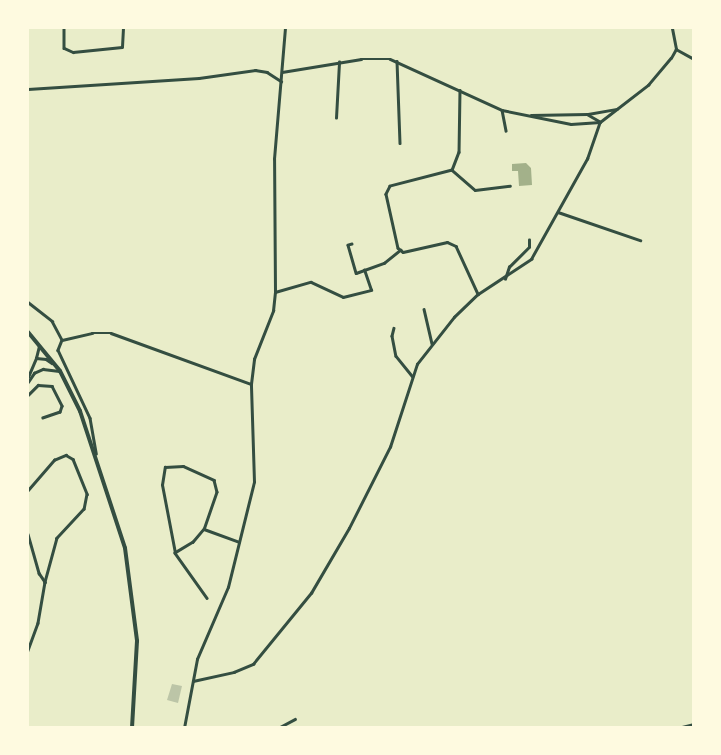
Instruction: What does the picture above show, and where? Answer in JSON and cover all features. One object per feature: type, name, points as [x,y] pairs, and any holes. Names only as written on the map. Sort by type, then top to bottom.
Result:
[{"type":"main road","points":[[28,332],[60,371],[96,453],[116,512],[132,585],[137,640],[132,728]]},
{"type":"street","points":[[64,28],[64,48],[73,52],[122,47],[123,28]]},
{"type":"street","points":[[184,728],[198,659],[217,618],[254,482],[251,384],[254,359],[273,311],[275,292],[274,159],[285,28]]},
{"type":"street","points":[[282,72],[340,62],[378,58],[397,61],[502,110],[571,124],[600,122],[631,100],[648,85],[676,49],[672,28]]},
{"type":"street","points":[[676,49],[694,59]]},
{"type":"street","points":[[397,61],[400,143]]},
{"type":"street","points":[[336,118],[340,62]]},
{"type":"street","points":[[28,89],[199,78],[255,70],[267,72],[281,81]]},
{"type":"street","points":[[452,170],[459,152],[460,90]]},
{"type":"street","points":[[530,115],[607,113],[631,100]]},
{"type":"street","points":[[502,110],[506,131]]},
{"type":"street","points":[[587,114],[600,122]]},
{"type":"street","points":[[193,681],[234,672],[253,664],[311,592],[390,447],[412,376],[432,343],[478,294],[505,279],[531,259],[587,159],[600,122]]},
{"type":"street","points":[[452,170],[475,190],[510,186]]},
{"type":"street","points":[[400,250],[386,194],[390,186],[452,170]]},
{"type":"street","points":[[558,212],[640,240]]},
{"type":"street","points":[[505,279],[509,267],[529,247],[529,240]]},
{"type":"street","points":[[400,250],[404,252],[447,242],[456,246],[478,294]]},
{"type":"street","points":[[352,244],[348,244],[356,273],[384,263],[400,250]]},
{"type":"street","points":[[275,292],[310,282],[343,296],[370,290],[364,270]]},
{"type":"street","points":[[28,302],[52,321],[62,340],[58,350],[90,418],[96,453]]},
{"type":"street","points":[[424,308],[432,343]]},
{"type":"street","points":[[394,328],[392,336],[396,356],[412,376]]},
{"type":"street","points":[[62,340],[92,332],[110,333],[251,384]]},
{"type":"street","points":[[28,377],[36,358],[39,344]]},
{"type":"street","points":[[36,358],[46,359],[60,371]]},
{"type":"street","points":[[28,382],[34,373],[43,369],[60,371]]},
{"type":"street","points":[[28,395],[38,385],[52,386],[62,406],[60,412],[43,418]]},
{"type":"street","points":[[28,490],[54,460],[66,455],[73,459],[87,494],[84,509],[57,538],[45,582],[38,623],[28,651]]},
{"type":"street","points":[[175,554],[193,542],[204,529],[217,492],[214,480],[182,466],[165,467],[162,485],[175,554],[207,598]]},
{"type":"street","points":[[204,529],[239,542]]},
{"type":"street","points":[[28,534],[39,573],[45,582]]},
{"type":"street","points":[[278,728],[295,719]]},
{"type":"street","points":[[678,728],[694,724]]},
{"type":"shaded area","points":[[526,163],[531,168],[532,185],[519,186],[518,171],[512,171],[512,164]]},
{"type":"building","points":[[172,684],[182,686],[178,703],[167,700]]}]
